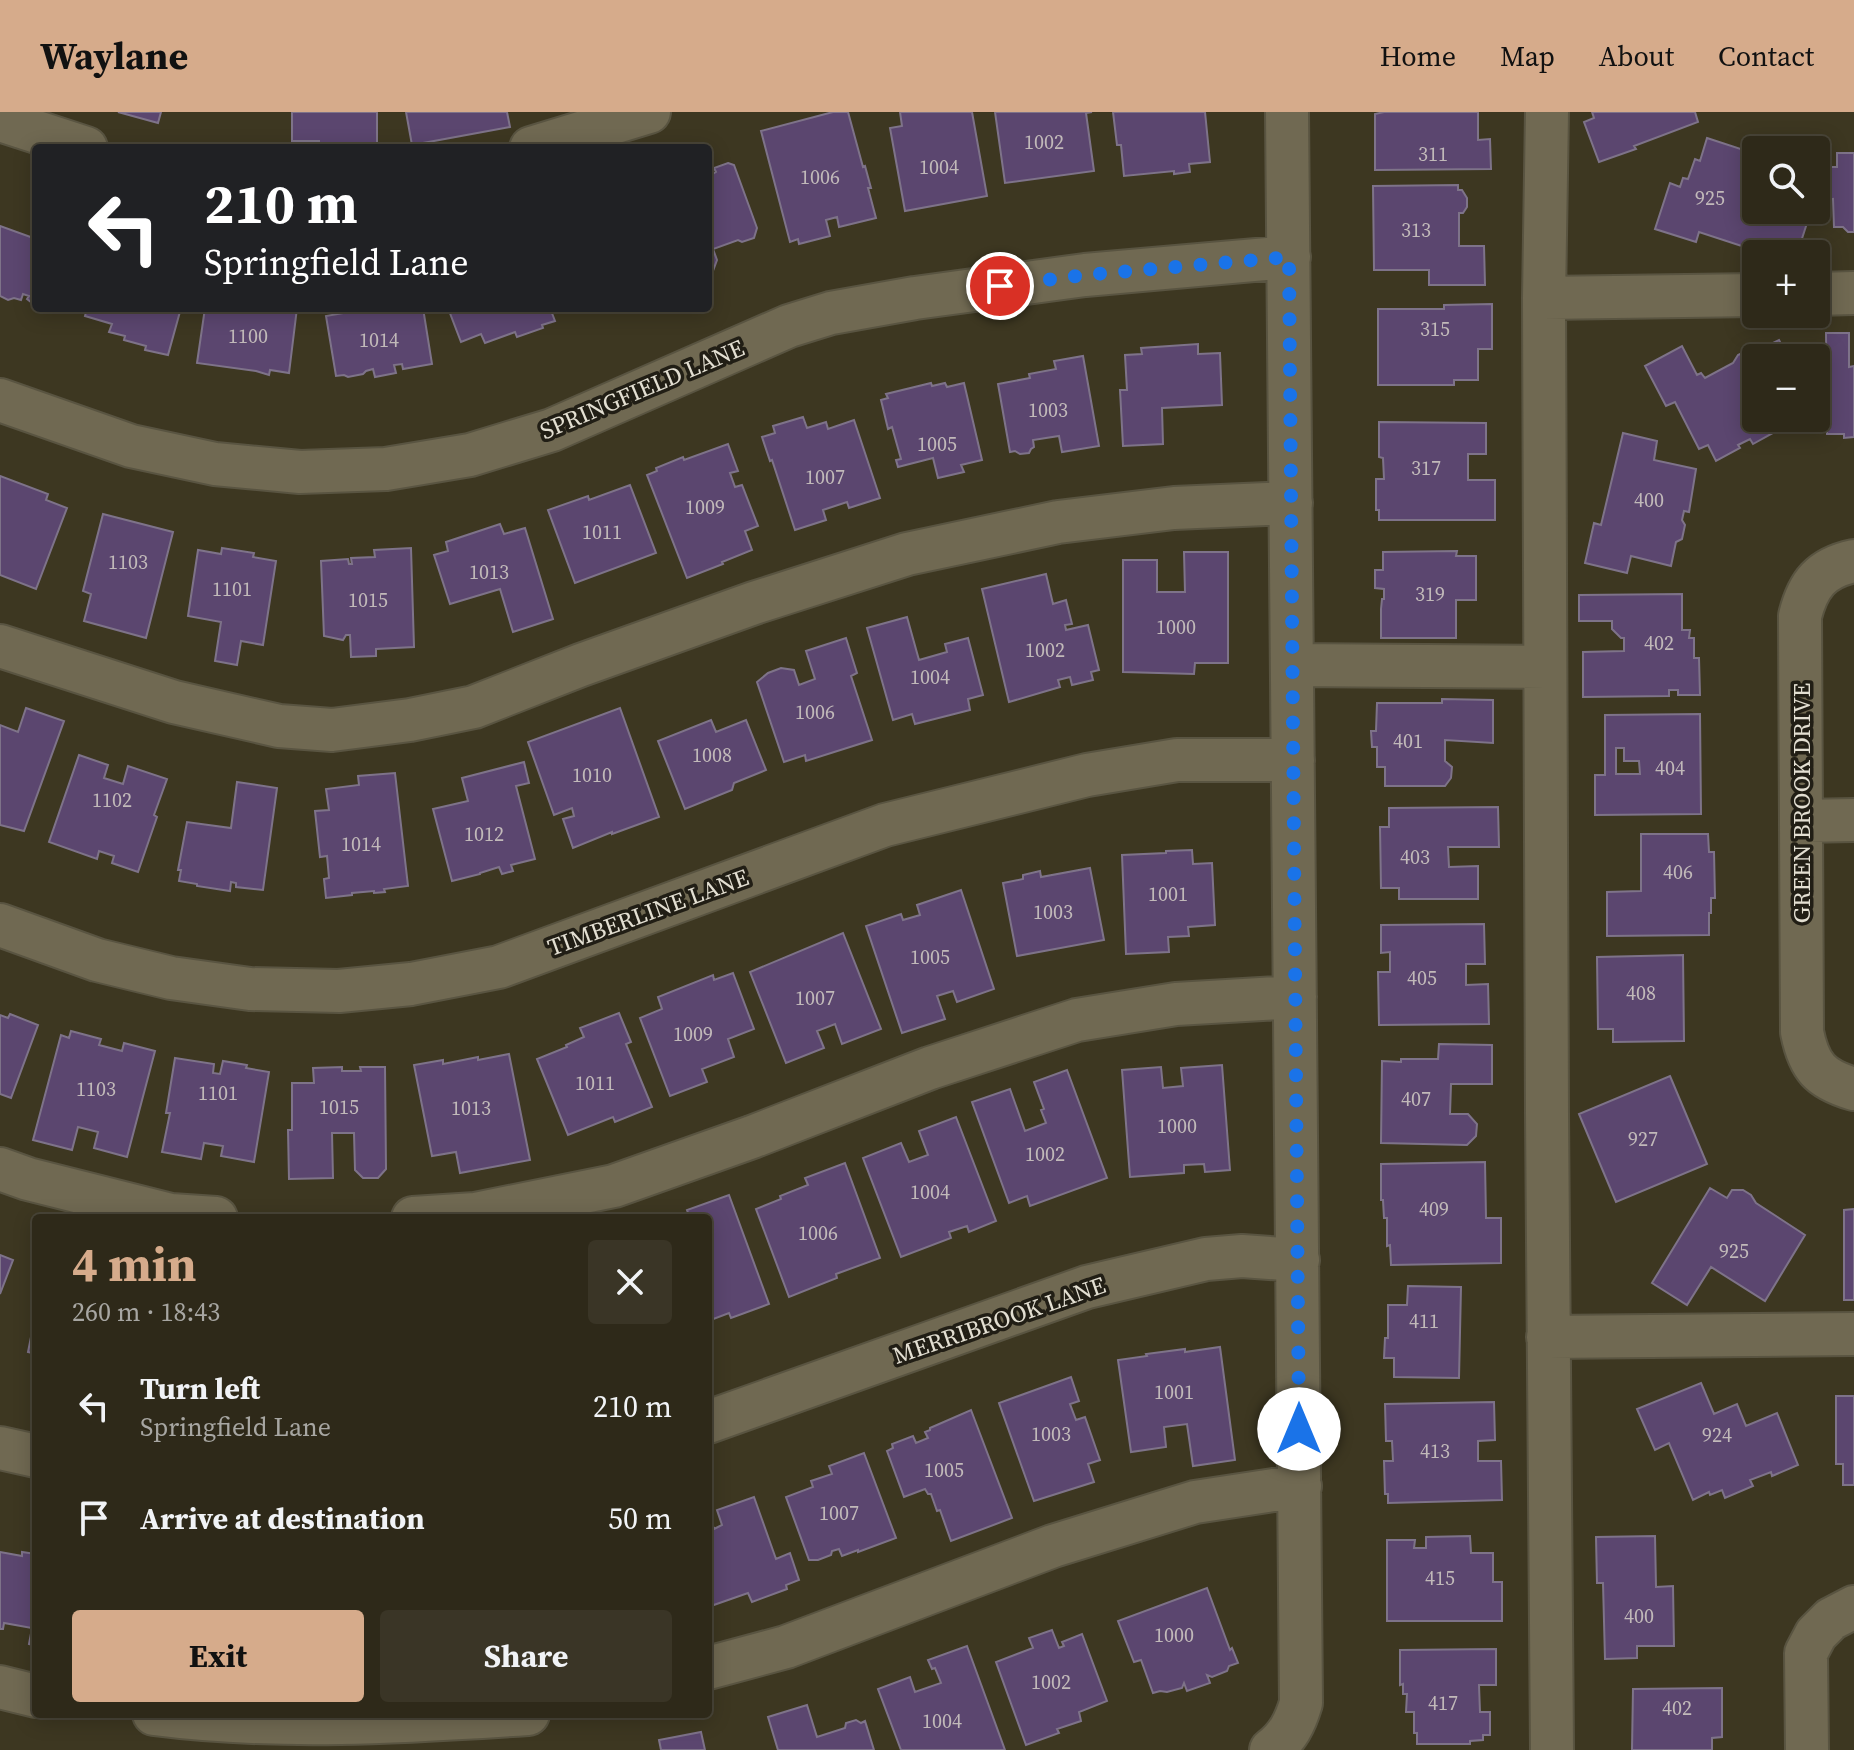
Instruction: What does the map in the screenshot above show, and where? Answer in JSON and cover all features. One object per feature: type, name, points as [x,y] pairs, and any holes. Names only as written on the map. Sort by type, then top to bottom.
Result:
[{"type":"street","points":[[544,144],[649,112]]},
{"type":"street","points":[[1277,1746],[1294,1724],[1301,1703],[1287,112]]},
{"type":"street","points":[[1547,112],[1545,667],[1552,1750]]},
{"type":"street","points":[[0,120],[74,144]]},
{"type":"street","name":"SPRINGFIELD LANE","points":[[0,400],[131,446],[215,464],[300,472],[386,469],[470,455],[552,430],[789,326],[831,313],[915,298],[1085,275],[1289,257]]},
{"type":"street","points":[[1830,294],[1854,293]]},
{"type":"street","points":[[1544,298],[1742,295]]},
{"type":"street","points":[[0,646],[174,702],[279,726],[332,730],[410,720],[474,707],[754,603],[907,554],[1058,522],[1174,508],[1291,503]]},
{"type":"street","name":"GREEN BROOK DRIVE","points":[[1854,561],[1832,567],[1816,579],[1805,596],[1800,616],[1802,1032],[1806,1052],[1818,1070],[1834,1083],[1854,1089]]},
{"type":"street","points":[[1292,665],[1545,667]]},
{"type":"street","name":"TIMBERLINE LANE","points":[[0,925],[97,960],[171,978],[250,989],[339,991],[411,984],[499,967],[885,825],[1087,775],[1177,760],[1293,760]]},
{"type":"street","points":[[1801,821],[1854,820]]},
{"type":"street","points":[[475,1214],[614,1186],[930,1068],[1077,1020],[1176,1004],[1295,997]]},
{"type":"street","points":[[0,1169],[167,1214]]},
{"type":"street","name":"MERRIBROOK LANE","points":[[712,1421],[1087,1287],[1206,1259],[1242,1256],[1298,1260]]},
{"type":"street","points":[[1548,1337],[1854,1334]]},
{"type":"street","points":[[0,1448],[32,1455]]},
{"type":"street","points":[[712,1667],[786,1647],[1053,1546],[1195,1502],[1300,1486]]},
{"type":"street","points":[[1807,1750],[1806,1653],[1816,1634],[1831,1619],[1854,1607]]},
{"type":"street","points":[[0,1687],[32,1695]]},
{"type":"street","points":[[212,1718],[298,1724],[464,1718]]},
{"type":"building","points":[[118,112],[161,112],[158,123]]},
{"type":"building","points":[[292,112],[377,112],[377,144],[292,141]]},
{"type":"building","points":[[406,112],[507,112],[510,127],[412,144]]},
{"type":"building","points":[[833,112],[848,112],[871,188],[868,188],[876,218],[839,227],[837,217],[826,220],[830,236],[799,244],[798,239],[790,242],[761,131]]},
{"type":"building","points":[[900,112],[972,112],[987,196],[905,211],[890,128],[902,126]]},
{"type":"building","points":[[995,112],[1092,112],[1086,113],[1094,171],[1005,183]]},
{"type":"building","points":[[1113,112],[1205,112],[1210,162],[1189,164],[1190,172],[1124,176]]},
{"type":"building","points":[[1478,112],[1478,140],[1490,139],[1491,169],[1375,170],[1375,114]]},
{"type":"building","points":[[1592,112],[1695,112],[1698,122],[1599,162],[1584,122],[1594,118]]},
{"type":"building","points":[[1707,138],[1742,149],[1742,224],[1807,224],[1802,240],[1742,240],[1742,246],[1699,232],[1696,242],[1655,229],[1670,183],[1680,187],[1683,178],[1688,179],[1695,159],[1700,161]]},
{"type":"building","points":[[1837,153],[1854,153],[1854,232],[1834,227],[1830,167],[1837,167]]},
{"type":"building","points":[[728,163],[734,165],[757,228],[754,238],[713,249],[717,260],[712,271],[712,174],[716,172],[714,168]]},
{"type":"building","points":[[1458,185],[1458,190],[1462,190],[1467,198],[1467,207],[1459,213],[1459,246],[1484,246],[1485,285],[1429,285],[1429,270],[1374,270],[1373,186]]},
{"type":"building","points":[[0,226],[32,238],[32,303],[27,299],[29,296],[23,294],[21,300],[8,300],[0,296]]},
{"type":"building","points":[[1492,304],[1492,349],[1478,349],[1478,380],[1454,380],[1454,385],[1378,385],[1378,309],[1444,309],[1444,305]]},
{"type":"building","points":[[86,312],[180,312],[168,355],[145,350],[146,346],[109,332],[112,324],[85,316]]},
{"type":"building","points":[[204,312],[297,312],[289,373],[270,370],[269,375],[197,363]]},
{"type":"building","points":[[349,312],[424,312],[432,364],[403,369],[402,364],[394,365],[396,373],[375,377],[373,369],[348,377],[336,376],[326,316]]},
{"type":"building","points":[[450,312],[552,312],[555,321],[517,337],[515,332],[485,343],[481,334],[461,342]]},
{"type":"building","points":[[1826,333],[1849,333],[1849,367],[1854,366],[1854,437],[1827,434],[1830,432],[1830,344],[1826,344]]},
{"type":"building","points":[[1198,344],[1198,354],[1220,353],[1222,405],[1162,408],[1163,444],[1123,446],[1120,390],[1127,390],[1125,355],[1142,354],[1141,348]]},
{"type":"building","points":[[1682,346],[1697,375],[1701,373],[1705,378],[1733,363],[1742,353],[1742,432],[1775,432],[1753,444],[1750,439],[1716,461],[1708,445],[1699,449],[1675,402],[1666,406],[1645,366]]},
{"type":"building","points":[[1083,356],[1099,446],[1062,452],[1059,436],[1033,440],[1034,447],[1029,453],[1010,452],[998,384],[1056,369],[1054,361]]},
{"type":"building","points":[[931,383],[932,386],[945,383],[947,387],[964,383],[982,460],[961,465],[964,472],[938,478],[933,458],[898,467],[896,460],[901,459],[892,427],[888,429],[881,400],[888,398],[886,394]]},
{"type":"building","points":[[803,417],[807,428],[826,422],[828,429],[854,420],[880,498],[849,508],[847,502],[823,510],[826,520],[795,530],[762,437],[775,433],[773,426]]},
{"type":"building","points":[[1379,422],[1486,423],[1486,454],[1468,454],[1468,480],[1495,480],[1495,520],[1379,520],[1376,479],[1384,479],[1383,458],[1379,457]]},
{"type":"building","points":[[1623,433],[1657,441],[1654,460],[1696,469],[1689,512],[1684,511],[1682,539],[1676,542],[1671,566],[1631,556],[1627,573],[1585,563],[1594,523],[1601,525]]},
{"type":"building","points":[[728,444],[738,471],[730,473],[735,487],[742,485],[758,526],[745,531],[752,550],[687,578],[647,475],[683,457],[684,460]]},
{"type":"building","points":[[0,476],[48,494],[46,500],[67,508],[36,589],[0,575]]},
{"type":"building","points":[[630,485],[656,553],[575,583],[548,510]]},
{"type":"building","points":[[103,514],[173,532],[146,638],[84,621],[91,594],[83,591]]},
{"type":"building","points":[[500,524],[504,534],[525,528],[553,619],[513,632],[500,589],[450,604],[434,555],[448,551],[446,542]]},
{"type":"building","points":[[222,548],[254,553],[253,557],[276,561],[263,645],[241,641],[237,665],[215,661],[221,622],[188,616],[198,550],[221,554]]},
{"type":"building","points":[[411,548],[414,647],[376,649],[376,656],[351,657],[350,635],[343,640],[324,636],[321,561],[348,559],[352,564],[351,558],[375,557],[374,550]]},
{"type":"building","points":[[1457,551],[1456,556],[1476,556],[1476,600],[1456,600],[1456,638],[1381,638],[1384,589],[1375,588],[1375,570],[1383,570],[1383,552]]},
{"type":"building","points":[[1184,552],[1228,552],[1228,663],[1195,663],[1194,674],[1123,672],[1123,560],[1157,560],[1157,592],[1185,592]]},
{"type":"building","points":[[1046,574],[1053,604],[1066,600],[1072,624],[1065,625],[1066,630],[1088,625],[1099,670],[1091,672],[1093,680],[1072,685],[1070,677],[1058,680],[1060,687],[1009,702],[982,589]]},
{"type":"building","points":[[1682,594],[1682,630],[1690,630],[1689,638],[1694,638],[1694,658],[1699,658],[1700,695],[1678,695],[1678,690],[1669,690],[1669,696],[1583,697],[1583,652],[1624,651],[1624,638],[1612,629],[1612,621],[1579,621],[1579,595]]},
{"type":"building","points":[[907,617],[919,660],[947,652],[945,644],[968,638],[983,695],[968,699],[970,710],[915,724],[912,714],[893,720],[867,628]]},
{"type":"building","points":[[846,638],[857,673],[851,676],[872,740],[806,761],[805,755],[784,762],[757,682],[781,668],[794,670],[799,685],[815,679],[806,651]]},
{"type":"building","points":[[1442,699],[1493,700],[1493,743],[1445,740],[1445,761],[1452,767],[1451,778],[1445,786],[1385,786],[1385,767],[1377,767],[1377,747],[1372,747],[1371,731],[1376,731],[1377,703],[1442,703]]},
{"type":"building","points":[[26,708],[64,721],[24,831],[0,825],[0,725],[18,732]]},
{"type":"building","points":[[620,708],[659,817],[573,848],[563,819],[574,816],[572,808],[554,815],[528,742]]},
{"type":"building","points":[[1700,714],[1701,814],[1595,815],[1595,775],[1605,775],[1605,715]],"holes":[[[1616,748],[1624,748],[1624,761],[1639,761],[1640,774],[1616,774]]]},
{"type":"building","points":[[711,720],[716,732],[746,720],[766,770],[734,783],[732,790],[685,809],[658,741]]},
{"type":"building","points":[[79,755],[108,765],[104,778],[123,784],[128,766],[167,779],[138,872],[112,863],[114,856],[99,851],[97,859],[49,842]]},
{"type":"building","points":[[524,762],[529,783],[516,786],[535,859],[511,865],[513,871],[502,874],[499,867],[452,881],[433,809],[468,801],[462,778]]},
{"type":"building","points":[[395,773],[408,886],[384,889],[385,892],[326,898],[324,879],[329,878],[327,856],[320,857],[315,811],[329,810],[326,789],[359,785],[358,776]]},
{"type":"building","points":[[237,782],[277,788],[263,890],[236,887],[236,883],[231,882],[230,891],[179,881],[181,870],[178,870],[187,822],[231,828]]},
{"type":"building","points":[[1498,807],[1499,847],[1448,847],[1449,867],[1478,866],[1478,899],[1399,899],[1399,888],[1381,888],[1380,827],[1389,827],[1389,808]]},
{"type":"building","points":[[1641,834],[1708,834],[1709,852],[1714,852],[1715,898],[1711,898],[1709,935],[1607,936],[1607,892],[1641,891]]},
{"type":"building","points":[[1192,850],[1193,864],[1212,863],[1215,925],[1188,927],[1189,936],[1168,937],[1169,952],[1126,954],[1122,855]]},
{"type":"building","points":[[1090,868],[1104,940],[1017,956],[1003,883],[1040,871],[1041,877]]},
{"type":"building","points":[[961,890],[994,989],[957,1002],[953,991],[937,996],[945,1019],[902,1033],[866,926],[901,914],[903,920],[920,915],[917,905]]},
{"type":"building","points":[[1484,924],[1485,964],[1466,964],[1466,985],[1488,984],[1489,1024],[1379,1025],[1378,972],[1390,972],[1390,952],[1381,953],[1381,925]]},
{"type":"building","points":[[843,933],[881,1029],[842,1044],[835,1024],[817,1031],[824,1048],[786,1063],[750,972]]},
{"type":"building","points":[[1683,955],[1684,1041],[1613,1042],[1613,1029],[1598,1029],[1597,957]]},
{"type":"building","points":[[733,973],[754,1029],[728,1039],[734,1057],[702,1069],[707,1082],[670,1096],[640,1018],[662,1009],[658,997],[713,975],[714,980]]},
{"type":"building","points":[[619,1013],[631,1042],[626,1044],[652,1107],[615,1122],[613,1117],[568,1135],[537,1059],[584,1037],[580,1028]]},
{"type":"building","points":[[10,1014],[38,1025],[11,1098],[0,1094],[0,1015],[8,1018]]},
{"type":"building","points":[[71,1031],[101,1039],[99,1045],[122,1051],[124,1043],[155,1051],[127,1157],[94,1148],[98,1132],[78,1127],[72,1150],[33,1140],[61,1035],[69,1038]]},
{"type":"building","points":[[1439,1044],[1492,1045],[1492,1084],[1451,1084],[1450,1114],[1468,1114],[1477,1124],[1476,1136],[1467,1145],[1381,1143],[1382,1061],[1438,1059]]},
{"type":"building","points":[[509,1054],[530,1160],[460,1173],[456,1152],[432,1156],[414,1065]]},
{"type":"building","points":[[175,1058],[214,1064],[213,1073],[220,1074],[223,1061],[269,1072],[254,1162],[221,1156],[223,1146],[204,1143],[201,1159],[162,1152],[170,1113],[166,1113]]},
{"type":"building","points":[[1222,1065],[1230,1170],[1205,1172],[1204,1164],[1184,1165],[1184,1173],[1130,1177],[1122,1070],[1161,1067],[1163,1088],[1183,1086],[1181,1068]]},
{"type":"building","points":[[342,1067],[342,1071],[361,1071],[360,1067],[385,1067],[386,1169],[378,1178],[363,1178],[355,1170],[354,1133],[332,1133],[333,1178],[289,1179],[288,1130],[292,1130],[292,1083],[314,1083],[313,1068]]},
{"type":"building","points":[[1067,1070],[1107,1178],[1030,1206],[1027,1196],[1009,1203],[972,1102],[1010,1089],[1025,1131],[1046,1123],[1034,1082]]},
{"type":"building","points":[[1670,1076],[1707,1164],[1616,1202],[1579,1114]]},
{"type":"building","points":[[956,1117],[996,1221],[969,1232],[967,1226],[949,1232],[951,1238],[901,1257],[863,1158],[901,1143],[909,1162],[928,1155],[919,1131]]},
{"type":"building","points":[[1485,1162],[1486,1218],[1501,1218],[1501,1263],[1391,1265],[1387,1218],[1384,1218],[1381,1200],[1381,1164]]},
{"type":"building","points":[[845,1163],[880,1258],[836,1274],[837,1278],[789,1297],[756,1209],[808,1185],[805,1178]]},
{"type":"building","points":[[1710,1188],[1727,1198],[1732,1190],[1743,1190],[1756,1203],[1805,1235],[1765,1301],[1711,1267],[1687,1305],[1652,1283]]},
{"type":"building","points":[[729,1195],[769,1304],[731,1318],[729,1313],[712,1319],[712,1214],[688,1214],[687,1210]]},
{"type":"building","points":[[1854,1209],[1854,1300],[1844,1300],[1844,1210]]},
{"type":"building","points":[[0,1255],[13,1260],[0,1294]]},
{"type":"building","points":[[1408,1286],[1461,1287],[1459,1378],[1394,1377],[1394,1358],[1384,1358],[1385,1338],[1388,1338],[1388,1305],[1407,1305]]},
{"type":"building","points":[[32,1332],[32,1353],[28,1352]]},
{"type":"building","points":[[1220,1347],[1235,1460],[1193,1466],[1187,1424],[1164,1427],[1166,1447],[1131,1452],[1118,1360],[1185,1349],[1185,1352]]},
{"type":"building","points":[[1071,1377],[1079,1401],[1070,1404],[1076,1420],[1085,1417],[1100,1460],[1088,1464],[1094,1482],[1034,1501],[999,1403]]},
{"type":"building","points":[[1701,1383],[1714,1414],[1737,1404],[1746,1426],[1777,1413],[1798,1465],[1772,1476],[1771,1472],[1750,1480],[1753,1486],[1725,1498],[1722,1490],[1693,1500],[1669,1443],[1655,1450],[1637,1409]]},
{"type":"building","points":[[1836,1396],[1854,1396],[1854,1485],[1843,1485],[1843,1464],[1836,1464]]},
{"type":"building","points":[[1494,1402],[1495,1440],[1478,1441],[1478,1461],[1501,1461],[1502,1500],[1388,1503],[1384,1461],[1393,1461],[1392,1441],[1386,1441],[1385,1404]]},
{"type":"building","points":[[971,1410],[1012,1518],[951,1541],[931,1494],[925,1489],[904,1497],[887,1451],[893,1448],[892,1444],[913,1436],[916,1443],[928,1438],[925,1432],[930,1428]]},
{"type":"building","points":[[864,1453],[896,1538],[858,1552],[842,1556],[839,1549],[818,1560],[809,1560],[786,1497],[813,1487],[811,1481],[832,1474],[829,1466]]},
{"type":"building","points":[[754,1497],[776,1559],[790,1553],[799,1580],[786,1585],[787,1589],[752,1602],[748,1593],[712,1606],[712,1523],[714,1529],[722,1525],[717,1510]]},
{"type":"building","points":[[1470,1536],[1471,1553],[1493,1553],[1493,1582],[1502,1582],[1502,1621],[1387,1621],[1387,1540],[1415,1540],[1414,1548],[1426,1548],[1426,1537]]},
{"type":"building","points":[[1655,1536],[1656,1587],[1673,1586],[1674,1646],[1637,1646],[1637,1658],[1605,1659],[1603,1583],[1597,1583],[1596,1537]]},
{"type":"building","points":[[0,1552],[22,1556],[22,1552],[32,1553],[32,1628],[4,1623],[3,1629],[0,1629]]},
{"type":"building","points":[[1207,1588],[1230,1650],[1232,1648],[1238,1663],[1212,1677],[1207,1675],[1210,1683],[1187,1691],[1184,1683],[1182,1688],[1153,1693],[1141,1660],[1134,1662],[1118,1621]]},
{"type":"building","points":[[1052,1630],[1059,1648],[1064,1646],[1062,1642],[1082,1634],[1107,1701],[1079,1712],[1081,1721],[1057,1729],[1059,1733],[1026,1745],[996,1662],[1033,1648],[1029,1638]]},
{"type":"building","points":[[967,1646],[1005,1750],[901,1750],[878,1689],[910,1677],[915,1692],[941,1683],[928,1660]]},
{"type":"building","points":[[1496,1649],[1496,1685],[1479,1685],[1480,1712],[1490,1712],[1490,1735],[1483,1735],[1483,1740],[1470,1741],[1470,1744],[1417,1744],[1414,1712],[1406,1712],[1407,1694],[1403,1694],[1403,1684],[1400,1685],[1400,1650]]},
{"type":"building","points":[[1722,1688],[1722,1737],[1712,1738],[1712,1750],[1632,1750],[1633,1689]]},
{"type":"building","points":[[807,1705],[817,1737],[845,1728],[846,1723],[865,1721],[874,1750],[778,1750],[768,1717]]},
{"type":"building","points":[[701,1732],[705,1750],[661,1750],[659,1740]]},
{"type":"route","points":[[1000,286],[1085,275],[1289,257],[1299,1429]]}]
